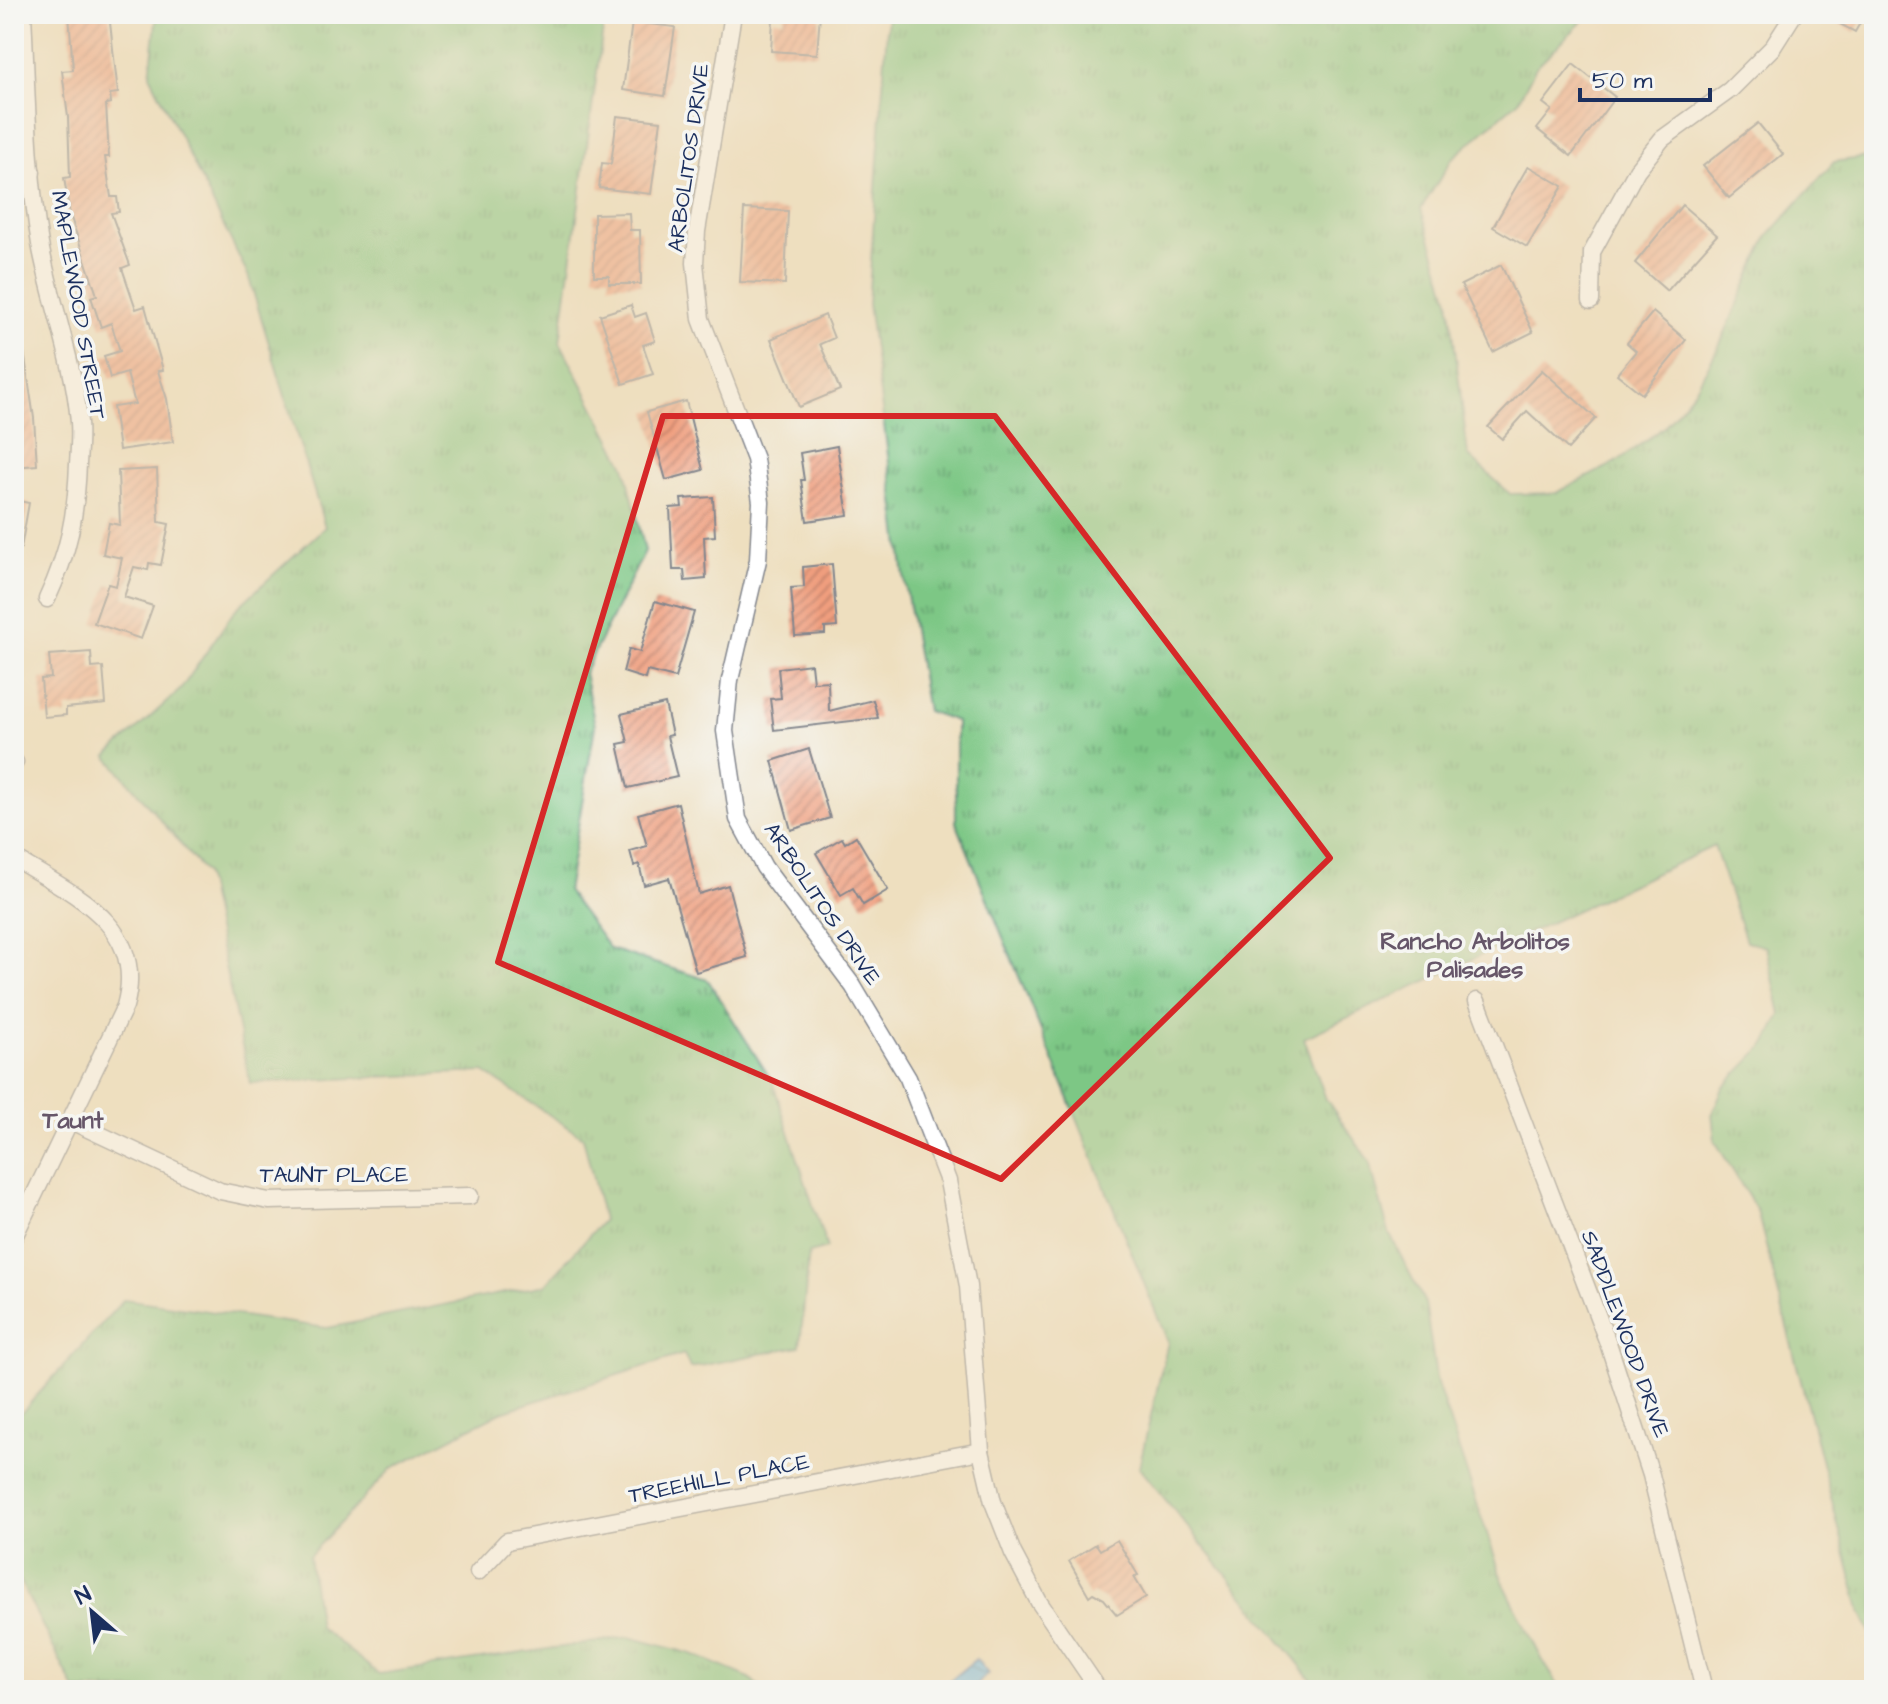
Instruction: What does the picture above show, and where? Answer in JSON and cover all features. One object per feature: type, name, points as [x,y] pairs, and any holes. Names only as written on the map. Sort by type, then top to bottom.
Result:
[{"type":"street","name":"MAPLEWOOD STREET","points":[[23,14],[32,172],[40,242],[68,357],[79,423],[77,501],[72,536],[63,566],[47,599]]},
{"type":"street","name":"ARBOLITOS DRIVE","points":[[733,14],[697,231],[695,263],[701,319],[755,459],[761,502],[758,560],[730,680],[725,731],[738,819],[764,867],[853,986],[908,1078],[948,1181],[968,1286],[981,1451],[993,1502],[1013,1553],[1039,1602],[1099,1690]]},
{"type":"street","points":[[1591,301],[1592,252],[1637,170],[1662,139],[1730,90],[1773,47],[1794,14]]},
{"type":"street","points":[[14,173],[32,172]]},
{"type":"street","points":[[14,858],[93,906],[111,923],[128,959],[131,986],[125,1006],[14,1237]]},
{"type":"street","name":"SADDLEWOOD DRIVE","points":[[1477,1001],[1608,1343],[1651,1475],[1704,1690]]},
{"type":"street","name":"TAUNT PLACE","points":[[71,1121],[220,1191],[269,1201],[470,1196]]},
{"type":"street","name":"TREEHILL PLACE","points":[[478,1572],[507,1541],[981,1451]]},
{"type":"highlighted area","points":[[663,416],[995,416],[1330,858],[1001,1179],[498,962]]},
{"type":"green space","points":[[157,14],[605,14],[560,342],[625,466],[645,551],[584,673],[595,726],[567,891],[610,949],[708,980],[773,1083],[827,1248],[809,1253],[800,1346],[690,1368],[684,1354],[501,1412],[392,1468],[309,1556],[319,1627],[379,1674],[629,1637],[692,1654],[750,1678],[762,1690],[75,1690],[14,1570],[14,1421],[124,1299],[327,1328],[545,1285],[603,1220],[583,1137],[484,1072],[250,1083],[205,873],[107,756],[181,689],[235,610],[325,527],[248,275],[150,75]]},
{"type":"green space","points":[[888,14],[1590,14],[1536,67],[1518,101],[1452,159],[1421,209],[1449,299],[1468,455],[1510,494],[1556,493],[1615,463],[1664,427],[1695,390],[1720,344],[1768,236],[1834,162],[1874,156],[1874,1639],[1860,1610],[1757,1211],[1715,1141],[1712,1113],[1723,1088],[1767,1043],[1781,1014],[1766,947],[1746,941],[1714,846],[1304,1038],[1326,1099],[1369,1161],[1389,1233],[1425,1303],[1437,1384],[1504,1584],[1561,1690],[1320,1690],[1139,1467],[1168,1342],[956,822],[956,721],[927,711],[905,583],[868,304]]},
{"type":"water","points":[[976,1659],[988,1674],[970,1690],[956,1690],[949,1681]]},
{"type":"building","points":[[69,14],[109,14],[118,93],[110,94],[111,103],[106,104],[109,157],[105,157],[111,197],[117,197],[119,212],[111,213],[130,265],[122,268],[136,309],[145,306],[163,370],[158,371],[167,399],[173,442],[119,450],[113,407],[135,404],[127,373],[110,378],[104,356],[120,351],[111,323],[101,327],[91,297],[97,295],[70,215],[64,178],[70,177],[68,117],[62,71],[73,70]]},
{"type":"building","points":[[784,14],[820,14],[817,54],[771,51],[773,19],[784,20]]},
{"type":"building","points":[[1821,14],[1865,14],[1855,32]]},
{"type":"building","points":[[632,22],[675,27],[665,96],[623,90]]},
{"type":"building","points":[[1573,64],[1615,97],[1571,156],[1537,129],[1552,110],[1543,103]]},
{"type":"building","points":[[617,116],[661,121],[651,194],[599,188],[602,163],[611,164]]},
{"type":"building","points":[[1758,123],[1783,154],[1729,198],[1703,166]]},
{"type":"building","points":[[1528,166],[1563,186],[1527,247],[1493,227]]},
{"type":"building","points":[[1682,205],[1717,235],[1667,291],[1635,263]]},
{"type":"building","points":[[744,209],[788,211],[785,284],[740,282]]},
{"type":"building","points":[[629,213],[630,230],[640,230],[641,284],[609,284],[609,276],[594,276],[594,214]]},
{"type":"building","points":[[1501,265],[1533,332],[1493,352],[1461,285]]},
{"type":"building","points":[[631,305],[635,317],[646,313],[655,341],[643,345],[653,374],[623,384],[600,315]]},
{"type":"building","points":[[1653,312],[1686,340],[1642,394],[1617,374],[1636,351],[1627,343]]},
{"type":"building","points":[[825,315],[834,338],[820,344],[840,390],[799,407],[771,339]]},
{"type":"building","points":[[22,338],[34,418],[37,465],[14,467],[14,339]]},
{"type":"building","points":[[1542,370],[1596,418],[1568,449],[1527,411],[1502,439],[1488,427]]},
{"type":"building","points":[[686,401],[703,470],[666,480],[647,412]]},
{"type":"building","points":[[837,446],[848,515],[807,521],[800,453]]},
{"type":"building","points":[[157,469],[159,522],[169,524],[161,565],[149,563],[148,570],[134,567],[124,597],[153,606],[141,639],[94,623],[108,584],[116,586],[122,558],[103,554],[109,523],[120,525],[118,471]]},
{"type":"building","points":[[713,497],[715,536],[704,537],[706,579],[685,581],[684,570],[673,570],[670,508],[682,507],[681,499]]},
{"type":"building","points":[[14,500],[29,503],[21,548],[14,547]]},
{"type":"building","points":[[832,564],[837,627],[825,628],[825,634],[795,636],[791,588],[804,587],[803,567]]},
{"type":"building","points":[[655,601],[694,612],[675,678],[647,671],[645,679],[623,672],[629,649],[640,652]]},
{"type":"building","points":[[91,652],[92,668],[103,667],[106,704],[66,708],[66,715],[44,717],[41,679],[51,678],[49,655]]},
{"type":"building","points":[[811,664],[813,682],[828,681],[829,711],[873,700],[878,718],[774,730],[770,699],[781,698],[778,668]]},
{"type":"building","points":[[665,704],[672,735],[667,736],[677,777],[628,788],[618,744],[628,742],[621,714]]},
{"type":"building","points":[[809,749],[830,818],[791,830],[772,761]]},
{"type":"building","points":[[678,803],[699,894],[728,885],[747,957],[696,972],[669,878],[644,885],[639,864],[634,866],[630,851],[647,846],[638,814]]},
{"type":"building","points":[[856,836],[888,890],[863,905],[853,888],[841,895],[816,853],[842,838],[845,843]]},
{"type":"building","points":[[1117,1540],[1138,1575],[1134,1577],[1146,1597],[1117,1615],[1104,1599],[1093,1593],[1089,1596],[1069,1561],[1096,1544],[1100,1550]]},
{"type":"district","name":"Rancho Arbolitos Palisades","points":[[1475,956]]},
{"type":"district","name":"Taunt","points":[[73,1121]]}]
